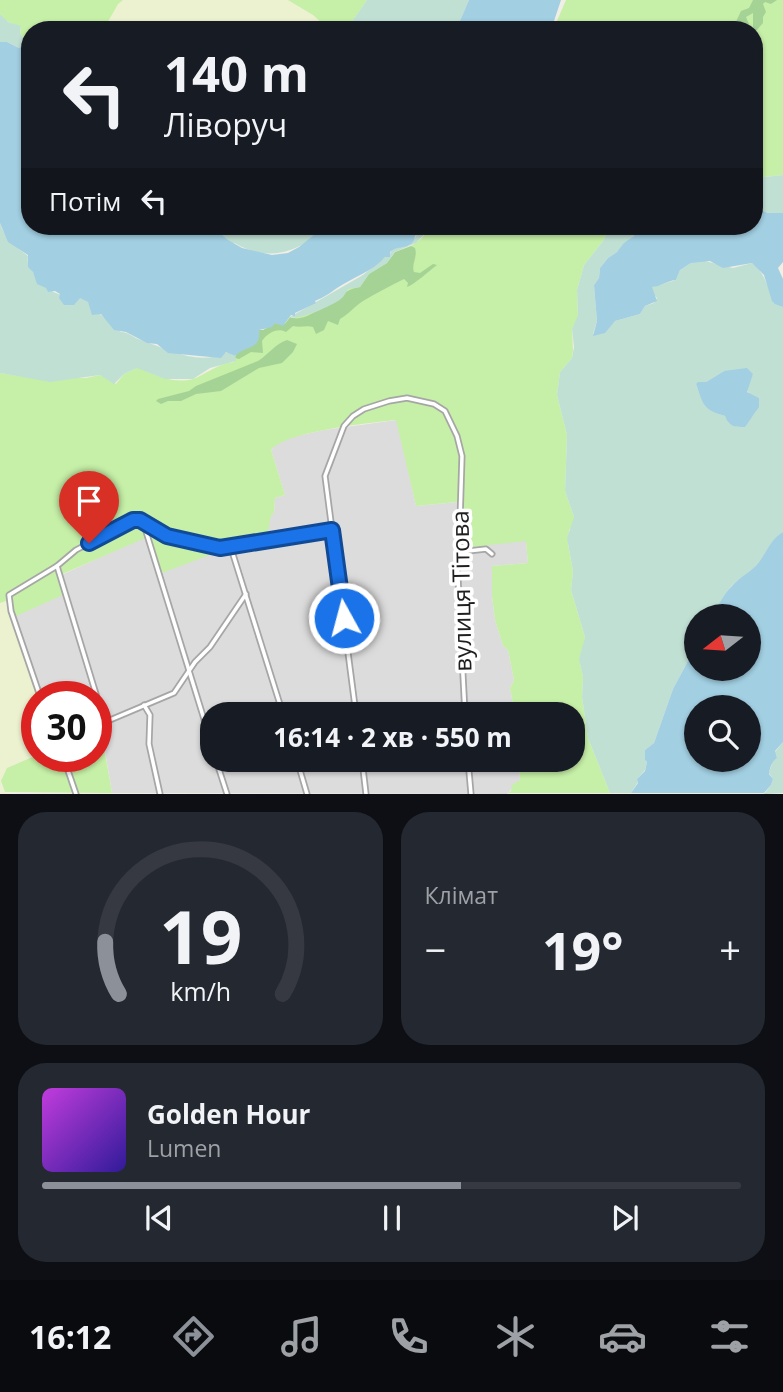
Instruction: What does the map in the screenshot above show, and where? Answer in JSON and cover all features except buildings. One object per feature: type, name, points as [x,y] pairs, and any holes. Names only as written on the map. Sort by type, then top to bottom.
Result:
[{"type":"street","name":"вулиця Тітова","points":[[332,530],[325,476],[344,426],[353,416],[364,409],[407,398],[434,404],[445,411],[457,436],[463,467],[457,565],[465,702]]},
{"type":"street","points":[[35,681],[11,611],[9,595],[57,566],[76,550],[124,523],[133,520],[182,541],[231,548],[271,538],[332,530],[354,702]]},
{"type":"street","points":[[144,523],[200,706]]},
{"type":"street","points":[[231,548],[279,702]]},
{"type":"street","points":[[459,551],[486,549],[492,554]]},
{"type":"street","points":[[57,566],[103,717],[110,720],[174,693],[246,594]]},
{"type":"street","points":[[144,705],[150,715],[149,744],[160,793]]},
{"type":"street","points":[[69,772],[76,793]]},
{"type":"street","points":[[220,772],[227,793]]},
{"type":"street","points":[[301,772],[307,793]]},
{"type":"street","points":[[363,772],[366,793]]},
{"type":"street","points":[[469,772],[471,793]]},
{"type":"shaded area","points":[[397,420],[416,506],[458,502],[462,548],[526,540],[528,563],[492,566],[495,620],[503,646],[508,650],[514,680],[510,688],[513,702],[200,702],[200,772],[520,772],[520,780],[507,794],[112,793],[109,772],[112,772],[112,681],[36,681],[14,616],[64,594],[59,576],[150,535],[162,573],[274,513],[275,498],[285,495],[271,450],[288,438]]},
{"type":"green space","points":[[0,0],[123,0],[108,21],[21,21],[21,27],[6,21],[0,14]]},
{"type":"green space","points":[[115,0],[288,0],[320,21],[158,21],[102,21]]},
{"type":"green space","points":[[288,0],[367,0],[352,21],[320,21]]},
{"type":"green space","points":[[367,0],[469,0],[460,21],[352,21]]},
{"type":"green space","points":[[566,0],[783,0],[783,175],[763,177],[763,21],[557,21]]},
{"type":"green space","points":[[753,0],[777,0],[771,4],[763,4],[766,12],[763,21],[753,21],[753,13],[746,17],[748,21],[736,21],[741,11],[749,8]]},
{"type":"green space","points":[[0,14],[8,22],[21,26],[21,48],[0,42]]},
{"type":"green space","points":[[783,175],[783,213],[763,211],[763,177]]},
{"type":"green space","points":[[0,223],[7,238],[28,256],[29,266],[41,284],[76,300],[80,297],[88,302],[94,314],[100,314],[121,332],[184,355],[206,358],[227,352],[235,356],[236,361],[210,368],[193,379],[165,379],[137,368],[124,374],[114,384],[100,375],[50,382],[0,373]]},
{"type":"green space","points":[[221,235],[316,235],[296,248],[274,253],[250,250]]},
{"type":"green space","points":[[417,235],[424,235],[416,243],[395,252],[387,263],[369,274],[360,287],[348,289],[342,298],[308,315],[290,317],[363,275],[385,257],[389,257],[395,248],[410,245]]},
{"type":"green space","points":[[424,235],[606,235],[584,265],[577,290],[578,318],[572,329],[572,358],[560,372],[557,395],[567,435],[565,491],[574,517],[568,544],[573,571],[571,590],[585,637],[580,663],[583,702],[513,702],[510,688],[514,680],[508,650],[503,646],[495,620],[492,566],[528,563],[526,541],[462,548],[457,502],[416,506],[396,420],[310,433],[280,443],[271,450],[285,495],[275,498],[267,538],[239,544],[162,573],[150,536],[60,575],[65,594],[14,617],[36,681],[33,681],[6,601],[0,603],[0,373],[31,378],[86,378],[100,375],[116,384],[124,374],[139,367],[172,380],[193,379],[234,362],[235,356],[258,337],[411,246]]},
{"type":"green space","points":[[606,235],[634,235],[600,268],[599,278],[594,285],[597,321],[593,334],[615,321],[640,314],[645,306],[654,303],[657,298],[652,287],[676,280],[680,270],[701,260],[733,268],[752,263],[762,274],[774,298],[783,307],[783,532],[774,540],[756,567],[736,581],[718,604],[684,604],[684,668],[673,689],[654,743],[645,750],[645,770],[637,779],[638,782],[631,793],[610,793],[588,738],[585,702],[582,697],[583,677],[579,659],[585,637],[571,590],[573,571],[567,538],[574,517],[565,491],[567,435],[557,395],[560,372],[572,358],[572,329],[578,315],[577,290],[584,265]],"holes":[[[724,371],[753,374],[746,390],[759,398],[757,408],[754,415],[740,427],[732,425],[725,416],[709,408],[696,384],[706,382]]]},
{"type":"green space","points":[[411,246],[416,251],[414,272],[420,273],[433,264],[437,265],[414,283],[407,287],[408,283],[404,279],[388,287],[360,303],[340,319],[338,325],[328,321],[324,330],[316,334],[313,327],[308,326],[293,326],[286,332],[273,332],[262,341],[263,353],[251,352],[239,359],[235,358],[237,352],[256,342],[259,330],[275,323],[285,324],[290,317],[298,318],[315,312],[352,289],[360,287],[369,274],[387,263],[395,252]]},
{"type":"green space","points":[[287,340],[297,344],[282,363],[259,368],[221,391],[196,394],[181,401],[161,404],[156,401],[189,391],[258,361]]},
{"type":"green space","points":[[4,600],[33,681],[21,681],[21,762],[10,766],[4,773],[1,785],[4,792],[9,794],[0,793],[0,603]]},
{"type":"green space","points":[[585,718],[588,738],[610,793],[507,793],[511,791],[512,785],[520,780],[520,772],[585,772]]},
{"type":"green space","points":[[783,742],[783,793],[764,794],[773,779],[769,773],[773,760],[777,758],[775,752]]},
{"type":"green space","points":[[21,762],[21,772],[108,772],[112,793],[5,792],[1,781],[7,768]]},
{"type":"water","points":[[469,0],[561,0],[554,21],[460,21]]},
{"type":"water","points":[[0,42],[7,42],[21,47],[21,235],[222,235],[242,248],[272,255],[288,253],[314,235],[416,235],[408,246],[393,250],[390,257],[385,257],[315,301],[316,303],[295,313],[295,316],[291,315],[283,326],[275,323],[272,327],[259,330],[255,345],[235,356],[226,352],[221,358],[168,353],[157,344],[147,343],[126,332],[114,330],[101,314],[92,315],[88,302],[80,298],[74,305],[64,305],[59,298],[60,294],[55,291],[48,292],[37,284],[28,267],[28,255],[8,242],[0,223]]},
{"type":"water","points":[[763,211],[783,213],[783,262],[778,268],[783,279],[783,307],[772,301],[764,275],[752,263],[723,268],[710,261],[691,263],[680,270],[676,280],[652,287],[657,301],[645,306],[640,314],[615,321],[605,333],[593,336],[597,321],[594,285],[599,278],[600,268],[634,236],[763,235]]},
{"type":"water","points":[[747,368],[753,374],[747,392],[759,398],[759,407],[745,427],[735,426],[728,422],[725,416],[705,405],[696,384],[706,382],[724,371]]},
{"type":"water","points":[[783,532],[783,742],[775,751],[777,758],[769,774],[773,779],[771,785],[764,793],[631,793],[638,783],[637,779],[645,771],[645,750],[654,743],[673,689],[684,668],[684,681],[761,681],[761,604],[718,604],[734,583],[756,566],[773,541]]},
{"type":"route","points":[[89,543],[133,520],[140,520],[167,536],[182,541],[220,548],[332,530],[344,618]]}]
